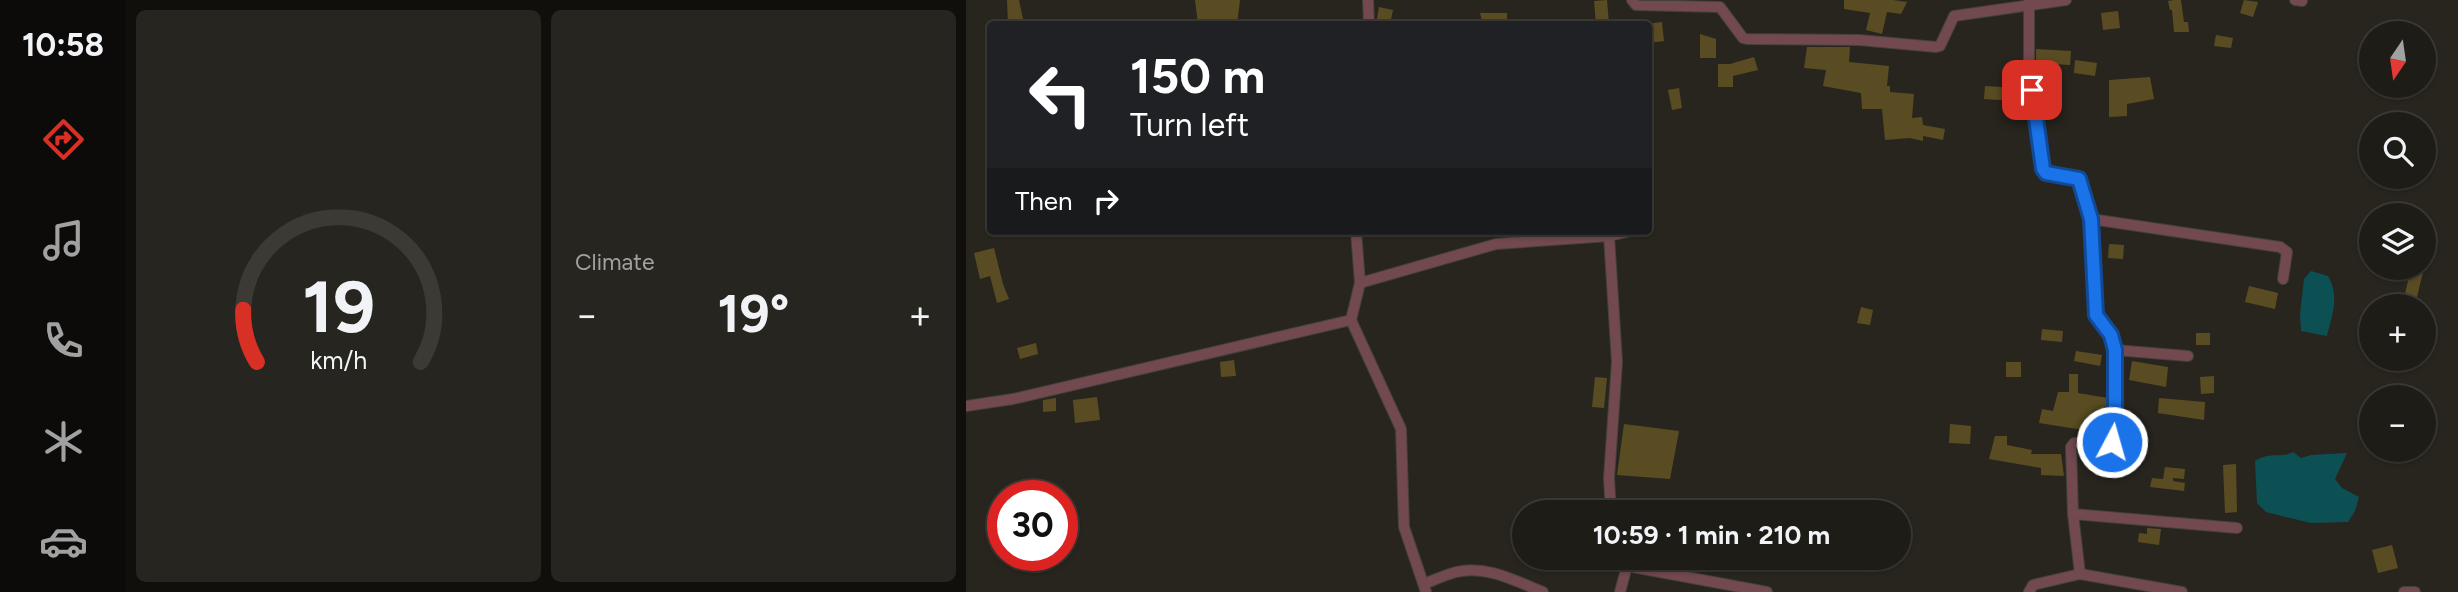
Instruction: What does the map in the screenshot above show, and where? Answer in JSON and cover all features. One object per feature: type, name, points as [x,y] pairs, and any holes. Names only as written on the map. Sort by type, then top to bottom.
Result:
[{"type":"street","points":[[1368,0],[1369,21]]},
{"type":"street","points":[[1632,0],[1636,5],[1720,6],[1747,39],[1859,40],[1936,47],[1940,46],[1954,16],[2029,2],[2066,0]]},
{"type":"street","points":[[2029,2],[2029,66],[2041,164],[2046,173],[2079,179],[2091,219],[2096,315],[2111,335],[2115,350],[2114,440],[2072,444],[2073,514],[2080,574]]},
{"type":"street","points":[[2091,219],[2280,247],[2287,253],[2283,279]]},
{"type":"street","points":[[1356,235],[1360,283],[1351,320],[1401,429],[1404,527],[1425,588],[1456,572],[1482,570],[1543,592]]},
{"type":"street","points":[[1360,283],[1496,244],[1613,235]]},
{"type":"street","points":[[1609,236],[1617,362],[1609,478],[1610,500]]},
{"type":"street","points":[[966,406],[1013,399],[1351,320]]},
{"type":"street","points":[[2115,350],[2188,356]]},
{"type":"street","points":[[2073,514],[2237,528]]},
{"type":"street","points":[[1620,592],[1624,570]]},
{"type":"street","points":[[1663,570],[1767,592]]},
{"type":"street","points":[[2029,592],[2033,585],[2080,574],[2182,592]]},
{"type":"street","points":[[2403,592],[2415,592]]},
{"type":"water","points":[[2311,271],[2328,276],[2334,291],[2334,306],[2327,336],[2301,331],[2304,279]]},
{"type":"water","points":[[2293,452],[2301,458],[2347,453],[2335,479],[2342,488],[2359,497],[2348,522],[2311,523],[2266,512],[2257,503],[2255,461],[2266,456]]},
{"type":"building","points":[[1007,0],[1019,0],[1023,21],[1008,21]]},
{"type":"building","points":[[1195,0],[1240,0],[1237,21],[1198,21]]},
{"type":"building","points":[[1607,0],[1609,21],[1596,21],[1594,1]]},
{"type":"building","points":[[1844,0],[1907,2],[1901,14],[1887,12],[1882,34],[1866,30],[1870,13],[1844,9]]},
{"type":"building","points":[[2181,0],[2184,22],[2188,22],[2189,32],[2174,32],[2172,10],[2168,1]]},
{"type":"building","points":[[2244,0],[2258,2],[2253,17],[2240,13]]},
{"type":"building","points":[[1379,7],[1393,10],[1391,21],[1377,21]]},
{"type":"building","points":[[2118,11],[2120,28],[2103,30],[2101,13]]},
{"type":"building","points":[[1480,13],[1507,13],[1507,21],[1482,21]]},
{"type":"building","points":[[1662,22],[1664,41],[1652,43],[1652,23]]},
{"type":"building","points":[[1700,34],[1716,39],[1716,58],[1700,58]]},
{"type":"building","points":[[2216,35],[2233,38],[2231,48],[2214,46]]},
{"type":"building","points":[[1807,47],[1850,47],[1849,62],[1889,66],[1887,86],[1890,86],[1890,92],[1914,94],[1912,118],[1922,117],[1923,125],[1945,129],[1943,140],[1923,136],[1923,141],[1910,138],[1885,140],[1882,109],[1862,109],[1861,93],[1823,86],[1826,70],[1804,68]]},
{"type":"building","points":[[2036,49],[2071,51],[2070,65],[2036,63]]},
{"type":"building","points":[[1754,57],[1758,70],[1733,76],[1733,87],[1718,87],[1718,64],[1730,64]]},
{"type":"building","points":[[2075,60],[2097,63],[2095,76],[2074,73]]},
{"type":"building","points":[[2150,77],[2154,99],[2127,104],[2127,116],[2109,117],[2109,80]]},
{"type":"building","points":[[1985,86],[2017,88],[2016,101],[1984,99]]},
{"type":"building","points":[[1679,88],[1682,108],[1672,110],[1668,90]]},
{"type":"building","points":[[2109,244],[2124,245],[2123,259],[2108,258]]},
{"type":"building","points":[[994,248],[1009,299],[997,303],[990,276],[980,279],[974,253]]},
{"type":"building","points":[[2408,280],[2421,280],[2418,294],[2405,294]]},
{"type":"building","points":[[2249,286],[2278,293],[2275,309],[2245,302]]},
{"type":"building","points":[[1861,307],[1873,310],[1870,325],[1857,323]]},
{"type":"building","points":[[2042,329],[2063,331],[2062,342],[2041,340]]},
{"type":"building","points":[[2196,333],[2210,333],[2210,345],[2196,345]]},
{"type":"building","points":[[1036,343],[1038,354],[1020,359],[1017,348]]},
{"type":"building","points":[[2076,351],[2102,355],[2100,366],[2074,361]]},
{"type":"building","points":[[1234,360],[1236,376],[1221,377],[1220,362]]},
{"type":"building","points":[[2132,361],[2168,367],[2166,387],[2129,380]]},
{"type":"building","points":[[2006,362],[2021,362],[2021,377],[2006,377]]},
{"type":"building","points":[[2069,374],[2078,374],[2078,393],[2108,398],[2108,417],[2092,415],[2090,431],[2039,423],[2042,409],[2053,411],[2058,392],[2069,392]]},
{"type":"building","points":[[2214,376],[2214,393],[2201,394],[2200,377]]},
{"type":"building","points":[[1595,377],[1607,378],[1604,408],[1592,407]]},
{"type":"building","points":[[1097,397],[1100,420],[1075,423],[1073,400]]},
{"type":"building","points":[[1056,398],[1056,411],[1043,412],[1043,400]]},
{"type":"building","points":[[2159,398],[2205,402],[2204,420],[2158,413]]},
{"type":"building","points":[[1624,424],[1679,431],[1670,479],[1617,475]]},
{"type":"building","points":[[1950,424],[1971,426],[1970,444],[1949,443]]},
{"type":"building","points":[[1995,436],[2007,436],[2007,445],[2032,450],[2031,454],[2061,454],[2064,476],[2041,475],[2041,468],[1989,459]]},
{"type":"building","points":[[2236,464],[2237,512],[2225,513],[2223,465]]},
{"type":"building","points":[[2165,467],[2185,469],[2184,479],[2173,478],[2173,481],[2185,483],[2184,491],[2150,487],[2152,478],[2163,479]]},
{"type":"building","points":[[2147,528],[2161,529],[2159,545],[2138,542],[2139,533],[2147,534]]},
{"type":"building","points":[[2392,545],[2398,568],[2378,573],[2372,550]]},
{"type":"route","points":[[2032,90],[2043,169],[2046,173],[2079,179],[2091,219],[2096,315],[2111,335],[2115,350],[2115,436],[2112,442]]}]
